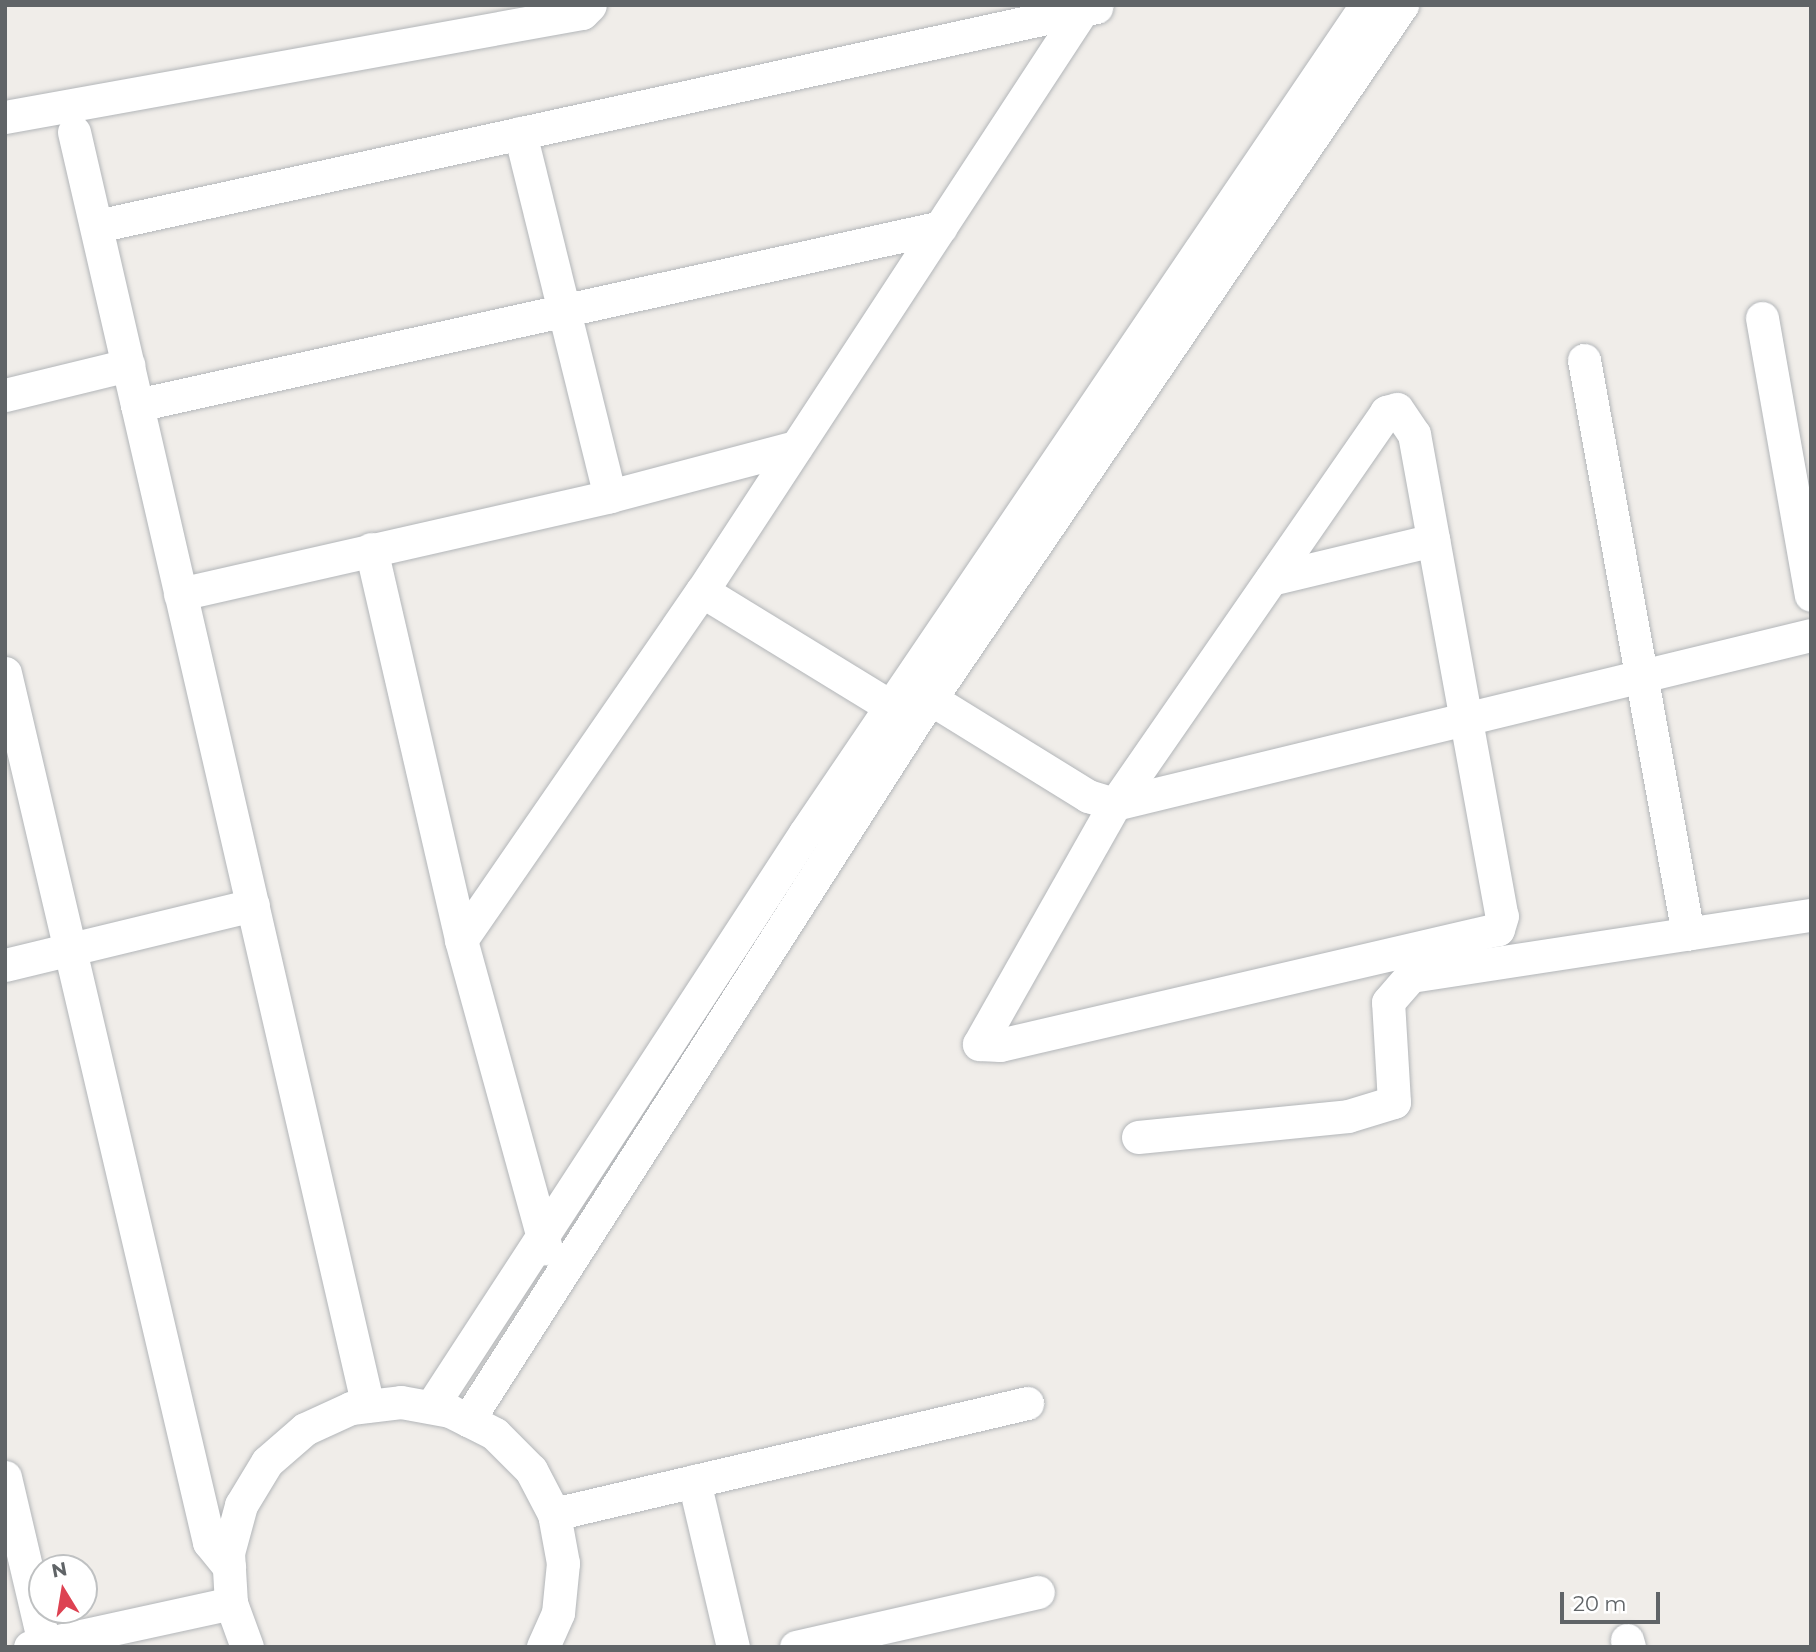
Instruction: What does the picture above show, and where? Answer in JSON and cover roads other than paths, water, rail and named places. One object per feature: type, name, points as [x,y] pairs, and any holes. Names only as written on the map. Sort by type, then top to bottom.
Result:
[{"type":"street","points":[[5,117],[582,13],[590,5]]},
{"type":"street","points":[[468,1420],[912,710],[1366,5]]},
{"type":"street","points":[[431,1407],[541,1238],[1402,5]]},
{"type":"street","points":[[97,226],[1093,7]]},
{"type":"street","points":[[461,940],[702,591],[941,227],[1093,7]]},
{"type":"street","points":[[74,132],[368,1406]]},
{"type":"street","points":[[520,133],[610,496]]},
{"type":"street","points":[[137,405],[941,227]]},
{"type":"street","points":[[1762,318],[1811,595]]},
{"type":"street","points":[[1584,360],[1688,934]]},
{"type":"street","points":[[5,395],[128,365]]},
{"type":"street","points":[[1397,409],[1414,434],[1502,916],[1498,929],[1000,1045],[979,1044],[1115,804],[1271,579],[1386,412],[1397,409]]},
{"type":"street","points":[[180,594],[610,496],[796,447]]},
{"type":"street","points":[[1271,579],[1433,540]]},
{"type":"street","points":[[371,549],[461,940],[541,1238],[558,1279]]},
{"type":"street","points":[[702,591],[912,710],[1088,796],[1115,804],[1811,635]]},
{"type":"street","points":[[5,673],[209,1542],[229,1567]]},
{"type":"street","points":[[5,965],[253,905]]},
{"type":"street","points":[[1138,1137],[1348,1116],[1394,1102],[1388,1002],[1411,976],[1811,915]]},
{"type":"street","points":[[247,1647],[231,1603],[229,1567],[241,1505],[267,1462],[305,1429],[351,1408],[401,1402],[431,1407],[468,1420],[495,1434],[531,1470],[554,1514],[564,1563],[558,1613],[543,1647]]},
{"type":"street","points":[[554,1514],[1027,1403]]},
{"type":"street","points":[[5,1477],[37,1645],[107,1639],[231,1603]]},
{"type":"street","points":[[694,1481],[733,1647]]},
{"type":"street","points":[[796,1647],[1038,1592]]}]
